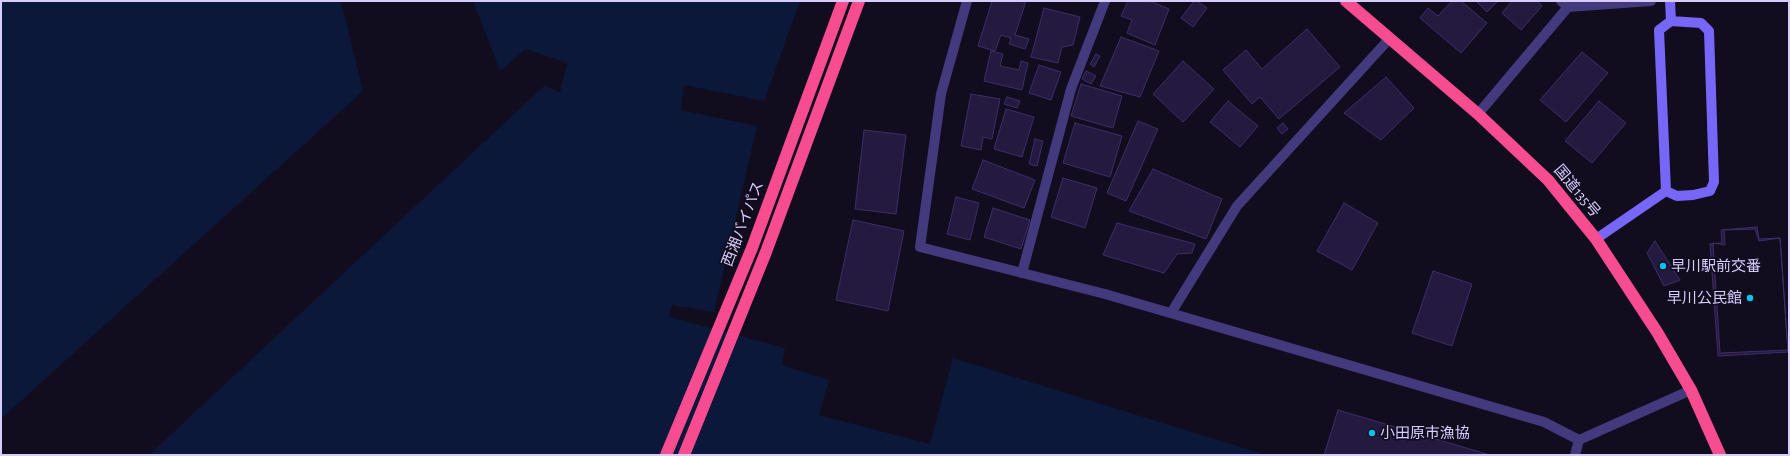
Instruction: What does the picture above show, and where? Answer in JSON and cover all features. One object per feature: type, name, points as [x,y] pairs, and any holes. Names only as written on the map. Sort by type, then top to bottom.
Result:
[{"type":"highway","name":"西湘バイパス","points":[[666,455],[752,248],[843,1]]},
{"type":"highway","name":"西湘バイパス","points":[[684,455],[766,252],[859,1]]},
{"type":"highway","name":"国道135号","points":[[1346,1],[1478,114],[1548,180],[1596,238],[1657,332],[1691,390],[1720,455]]},
{"type":"main road","points":[[1670,1],[1671,21]]},
{"type":"main road","points":[[1671,21],[1701,23],[1709,31],[1714,182],[1710,191],[1693,195],[1677,196],[1666,191],[1659,30],[1671,21]]},
{"type":"main road","points":[[1596,238],[1666,191]]},
{"type":"street","points":[[967,1],[941,94],[920,247],[1105,294],[1544,422],[1579,440]]},
{"type":"street","points":[[1022,273],[1071,89],[1105,1]]},
{"type":"street","points":[[1478,114],[1565,4],[1651,1]]},
{"type":"street","points":[[1171,313],[1237,206],[1390,38]]},
{"type":"street","points":[[1579,440],[1691,390]]},
{"type":"street","points":[[1575,455],[1579,440]]},
{"type":"water","points":[[1,1],[341,1],[363,91],[1,419]]},
{"type":"water","points":[[473,1],[800,1],[764,101],[684,85],[681,110],[757,126],[714,312],[672,305],[669,317],[785,348],[782,365],[829,380],[819,415],[930,444],[953,358],[1266,455],[149,455],[544,86],[560,92],[567,63],[526,49],[500,71]]},
{"type":"building","points":[[992,1],[1026,1],[1015,35],[1029,39],[1025,49],[1009,44],[1011,38],[1001,35],[995,51],[978,46]]},
{"type":"building","points":[[1128,1],[1150,1],[1169,9],[1155,45],[1127,33],[1132,20],[1121,16]]},
{"type":"building","points":[[1194,1],[1197,1],[1207,8],[1193,27],[1181,18]]},
{"type":"building","points":[[1452,1],[1461,1],[1487,23],[1461,53],[1420,18],[1428,8],[1438,16]]},
{"type":"building","points":[[1476,1],[1498,1],[1487,12]]},
{"type":"building","points":[[1512,1],[1537,1],[1542,6],[1521,30],[1502,13]]},
{"type":"building","points":[[1044,8],[1080,17],[1073,45],[1062,47],[1058,63],[1031,57]]},
{"type":"building","points":[[1307,29],[1340,67],[1279,119],[1260,97],[1252,104],[1223,70],[1246,50],[1262,69]]},
{"type":"building","points":[[1121,37],[1159,51],[1140,97],[1100,86]]},
{"type":"building","points":[[991,51],[1003,54],[1000,66],[1019,70],[1021,61],[1028,63],[1022,90],[984,81]]},
{"type":"building","points":[[1582,52],[1608,73],[1566,122],[1540,100]]},
{"type":"building","points":[[1096,54],[1100,56],[1094,67],[1090,64]]},
{"type":"building","points":[[1183,61],[1214,89],[1183,122],[1153,94]]},
{"type":"building","points":[[1039,65],[1061,72],[1051,100],[1029,93]]},
{"type":"building","points":[[1086,71],[1096,76],[1091,84],[1082,79]]},
{"type":"building","points":[[1386,77],[1414,108],[1381,140],[1344,113]]},
{"type":"building","points":[[1081,84],[1122,96],[1113,128],[1071,116]]},
{"type":"building","points":[[971,94],[1000,99],[992,139],[983,137],[981,150],[961,146]]},
{"type":"building","points":[[1007,97],[1020,101],[1017,108],[1004,104]]},
{"type":"building","points":[[1228,101],[1258,126],[1240,147],[1210,122]]},
{"type":"building","points":[[1599,101],[1626,123],[1592,163],[1565,141]]},
{"type":"building","points":[[1006,109],[1034,117],[1022,157],[994,149]]},
{"type":"building","points":[[1138,121],[1158,129],[1126,201],[1107,193]]},
{"type":"building","points":[[1075,123],[1122,136],[1110,177],[1063,163]]},
{"type":"building","points":[[1283,123],[1288,129],[1282,134],[1277,128]]},
{"type":"building","points":[[864,130],[906,135],[896,214],[855,209]]},
{"type":"building","points":[[1035,139],[1043,141],[1037,166],[1029,164]]},
{"type":"building","points":[[983,160],[1035,180],[1024,208],[972,189]]},
{"type":"building","points":[[1153,169],[1222,199],[1206,239],[1129,211]]},
{"type":"building","points":[[1063,178],[1097,188],[1085,228],[1051,217]]},
{"type":"building","points":[[956,197],[979,203],[970,240],[947,234]]},
{"type":"building","points":[[1344,203],[1378,223],[1352,270],[1317,251]]},
{"type":"building","points":[[993,208],[1030,220],[1021,249],[984,237]]},
{"type":"building","points":[[853,220],[904,231],[888,311],[836,300]]},
{"type":"building","points":[[1117,223],[1195,244],[1192,253],[1177,254],[1164,273],[1103,255]]},
{"type":"building","name":"早川公民館","points":[[1757,227],[1759,239],[1780,238],[1788,352],[1718,356],[1710,244],[1722,243],[1721,230]]},
{"type":"building","name":"早川公民館","points":[[1755,229],[1759,241],[1780,238],[1788,350],[1720,353],[1713,243],[1725,245],[1724,230]]},
{"type":"building","name":"早川駅前交番","points":[[1655,241],[1680,280],[1664,286],[1647,253]]},
{"type":"building","points":[[1433,271],[1472,284],[1452,346],[1412,333]]},
{"type":"building","name":"小田原市漁協","points":[[1338,410],[1490,455],[1324,455]]},
{"type":"place","name":"早川駅前交番","points":[[1663,266]]},
{"type":"place","name":"早川公民館","points":[[1750,298]]},
{"type":"place","name":"小田原市漁協","points":[[1372,433]]}]
